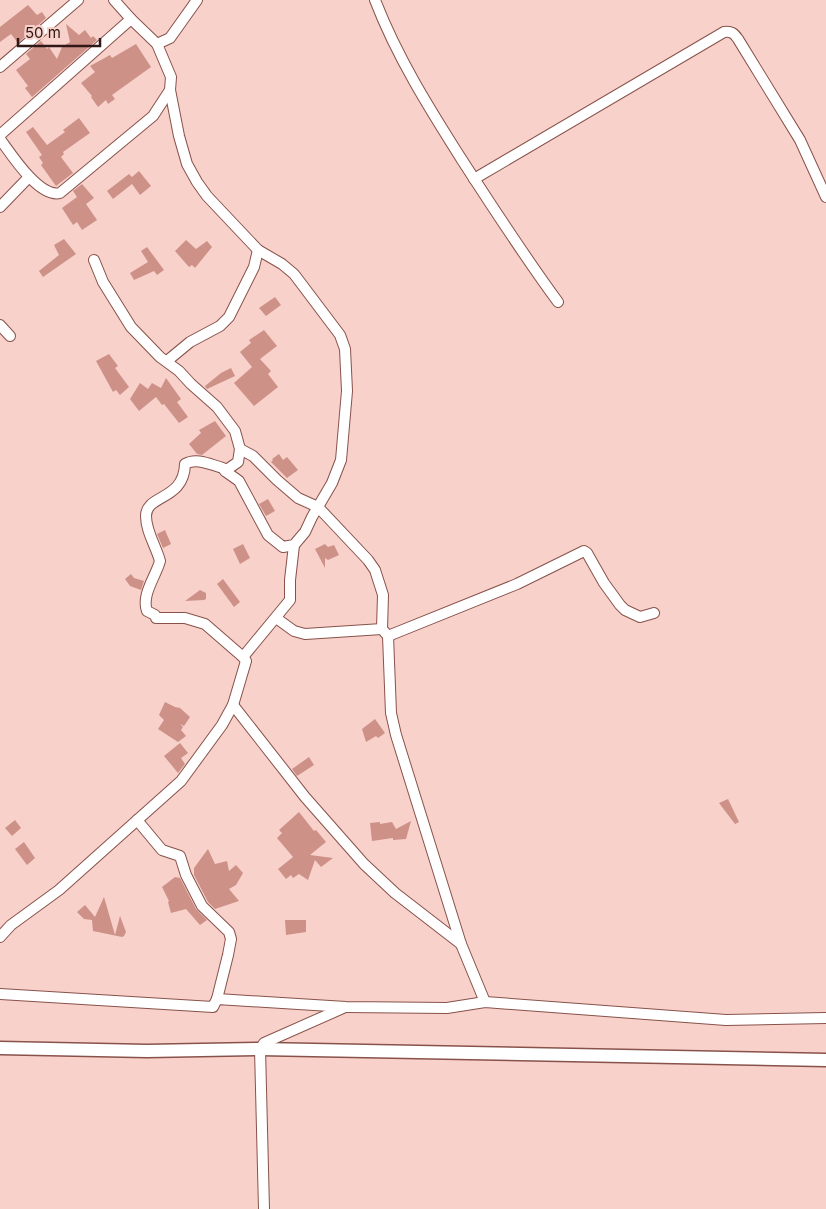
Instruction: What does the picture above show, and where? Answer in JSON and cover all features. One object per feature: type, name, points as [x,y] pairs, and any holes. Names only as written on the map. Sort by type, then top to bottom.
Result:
[{"type":"street","points":[[0,67],[78,0]]},
{"type":"street","points":[[114,0],[157,44],[170,77],[170,90],[187,164],[197,182],[218,209],[258,250],[282,264],[294,274],[340,335],[345,349],[347,391],[341,460],[332,483],[305,532],[294,545],[290,600],[243,656]]},
{"type":"street","points":[[157,44],[170,38],[197,0]]},
{"type":"street","points":[[375,0],[388,32],[423,98],[526,258],[558,302]]},
{"type":"street","points":[[0,135],[131,19]]},
{"type":"street","points":[[474,179],[724,32],[730,32],[734,33],[738,39],[800,140],[826,197]]},
{"type":"street","points":[[0,140],[29,177],[50,192],[60,193],[153,116],[170,90]]},
{"type":"street","points":[[0,207],[29,177]]},
{"type":"street","points":[[166,361],[190,342],[220,326],[230,317],[254,268],[258,250]]},
{"type":"street","points":[[94,260],[103,282],[131,327],[217,407],[235,431],[240,449],[238,462],[224,471]]},
{"type":"street","points":[[0,325],[10,336]]},
{"type":"street","points":[[240,449],[253,456],[298,498],[318,507],[351,541],[375,570],[383,595],[391,713],[396,735],[461,944],[485,1002]]},
{"type":"street","points":[[0,937],[12,925],[59,890],[181,781],[222,725],[232,706],[246,661],[243,656],[205,624],[186,618],[156,618],[155,614],[147,611],[147,594],[160,561],[148,528],[146,515],[148,506],[168,496],[176,488],[184,473],[185,464],[189,461],[210,464],[223,468],[224,471],[239,481],[262,527],[272,540],[283,547],[294,545]]},
{"type":"street","points":[[276,618],[294,630],[305,634],[385,633],[516,584],[584,551],[604,583],[625,610],[640,618],[654,613]]},
{"type":"street","points":[[232,706],[305,797],[364,864],[394,893],[461,944]]},
{"type":"street","points":[[0,994],[214,1006],[218,998],[228,955],[229,932],[202,906],[186,875],[180,856],[162,850],[137,820]]},
{"type":"street","points":[[218,998],[346,1007],[447,1008],[485,1002],[726,1020],[826,1018]]},
{"type":"street","points":[[264,1209],[260,1049],[264,1043],[346,1007]]},
{"type":"street","points":[[0,1048],[148,1051],[260,1049],[826,1060]]},
{"type":"building","points":[[28,5],[37,15],[42,12],[46,18],[18,43],[11,34],[0,42],[0,27]]},
{"type":"building","points":[[66,24],[79,35],[85,30],[91,38],[93,36],[97,40],[32,97],[25,88],[28,86],[16,70],[30,59],[26,54],[41,41],[47,49],[49,47],[57,59],[62,47],[70,42]]},
{"type":"building","points":[[136,44],[151,67],[112,95],[115,99],[108,104],[106,100],[98,107],[81,83],[95,72],[90,66],[110,55],[112,58]]},
{"type":"building","points":[[79,118],[90,133],[63,152],[64,154],[61,157],[73,173],[56,186],[41,165],[43,163],[39,157],[42,155],[26,132],[33,127],[47,145],[65,132],[63,130]]},
{"type":"building","points":[[139,171],[151,186],[140,195],[132,184],[113,199],[107,191],[129,174],[132,177]]},
{"type":"building","points":[[82,184],[94,198],[86,204],[97,220],[82,230],[77,222],[73,225],[62,208],[77,197],[73,191]]},
{"type":"building","points":[[64,239],[76,254],[43,277],[39,271],[59,255],[54,245]]},
{"type":"building","points":[[186,240],[196,249],[207,241],[212,247],[195,268],[192,265],[189,267],[175,251]]},
{"type":"building","points":[[147,247],[164,270],[157,275],[154,271],[134,280],[130,273],[148,262],[141,251]]},
{"type":"building","points":[[275,297],[281,305],[266,316],[259,308]]},
{"type":"building","points":[[264,330],[277,346],[260,359],[271,371],[268,374],[278,387],[254,406],[234,383],[252,367],[240,352],[251,343],[249,340]]},
{"type":"building","points":[[109,354],[118,366],[115,368],[129,387],[120,395],[116,390],[113,392],[96,361]]},
{"type":"building","points":[[231,368],[235,376],[206,388],[205,386],[221,373]]},
{"type":"building","points":[[166,378],[181,399],[177,402],[188,417],[179,423],[156,397],[139,411],[130,399],[140,383],[148,389],[152,383],[161,388]]},
{"type":"building","points":[[215,421],[226,436],[202,455],[197,454],[189,444],[201,433],[199,430]]},
{"type":"building","points":[[279,454],[283,460],[287,457],[298,470],[287,478],[271,462]]},
{"type":"building","points":[[268,499],[275,511],[266,516],[259,504]]},
{"type":"building","points":[[165,530],[171,544],[163,548],[157,534]]},
{"type":"building","points":[[243,544],[250,558],[240,564],[233,549]]},
{"type":"building","points":[[325,544],[328,547],[334,545],[339,555],[328,560],[325,558],[325,568],[315,549]]},
{"type":"building","points":[[131,574],[134,578],[144,581],[141,590],[130,586],[125,579]]},
{"type":"building","points":[[223,579],[240,602],[234,607],[217,584]]},
{"type":"building","points":[[200,590],[206,593],[206,599],[185,601]]},
{"type":"building","points":[[165,702],[180,708],[190,717],[184,726],[180,724],[183,727],[181,730],[186,736],[178,742],[158,729],[164,720],[159,715]]},
{"type":"building","points":[[375,719],[385,733],[378,738],[376,736],[366,742],[362,729]]},
{"type":"building","points":[[180,743],[188,753],[181,758],[185,764],[178,773],[164,756]]},
{"type":"building","points":[[309,757],[314,765],[297,776],[292,769]]},
{"type":"building","points":[[728,799],[739,822],[735,824],[719,803]]},
{"type":"building","points":[[299,812],[314,831],[316,830],[326,842],[310,855],[333,858],[321,867],[315,860],[308,880],[299,874],[293,878],[291,875],[286,879],[278,869],[293,857],[277,838],[282,833],[279,830]]},
{"type":"building","points":[[15,820],[21,828],[12,836],[5,828]]},
{"type":"building","points":[[411,821],[406,839],[393,840],[393,838],[372,841],[370,823],[392,822],[396,829]]},
{"type":"building","points":[[24,842],[35,858],[27,865],[15,849]]},
{"type":"building","points":[[208,849],[215,864],[227,861],[229,871],[236,865],[243,873],[236,885],[229,889],[239,901],[215,909],[208,902],[194,875],[194,868]]},
{"type":"building","points":[[175,877],[180,878],[196,909],[207,920],[200,925],[186,909],[171,913],[169,901],[162,887]]},
{"type":"building","points":[[104,897],[115,935],[120,916],[126,932],[122,937],[93,931],[92,920],[84,919],[77,912],[85,905],[95,917]]},
{"type":"building","points":[[285,920],[306,920],[306,932],[286,935]]}]
